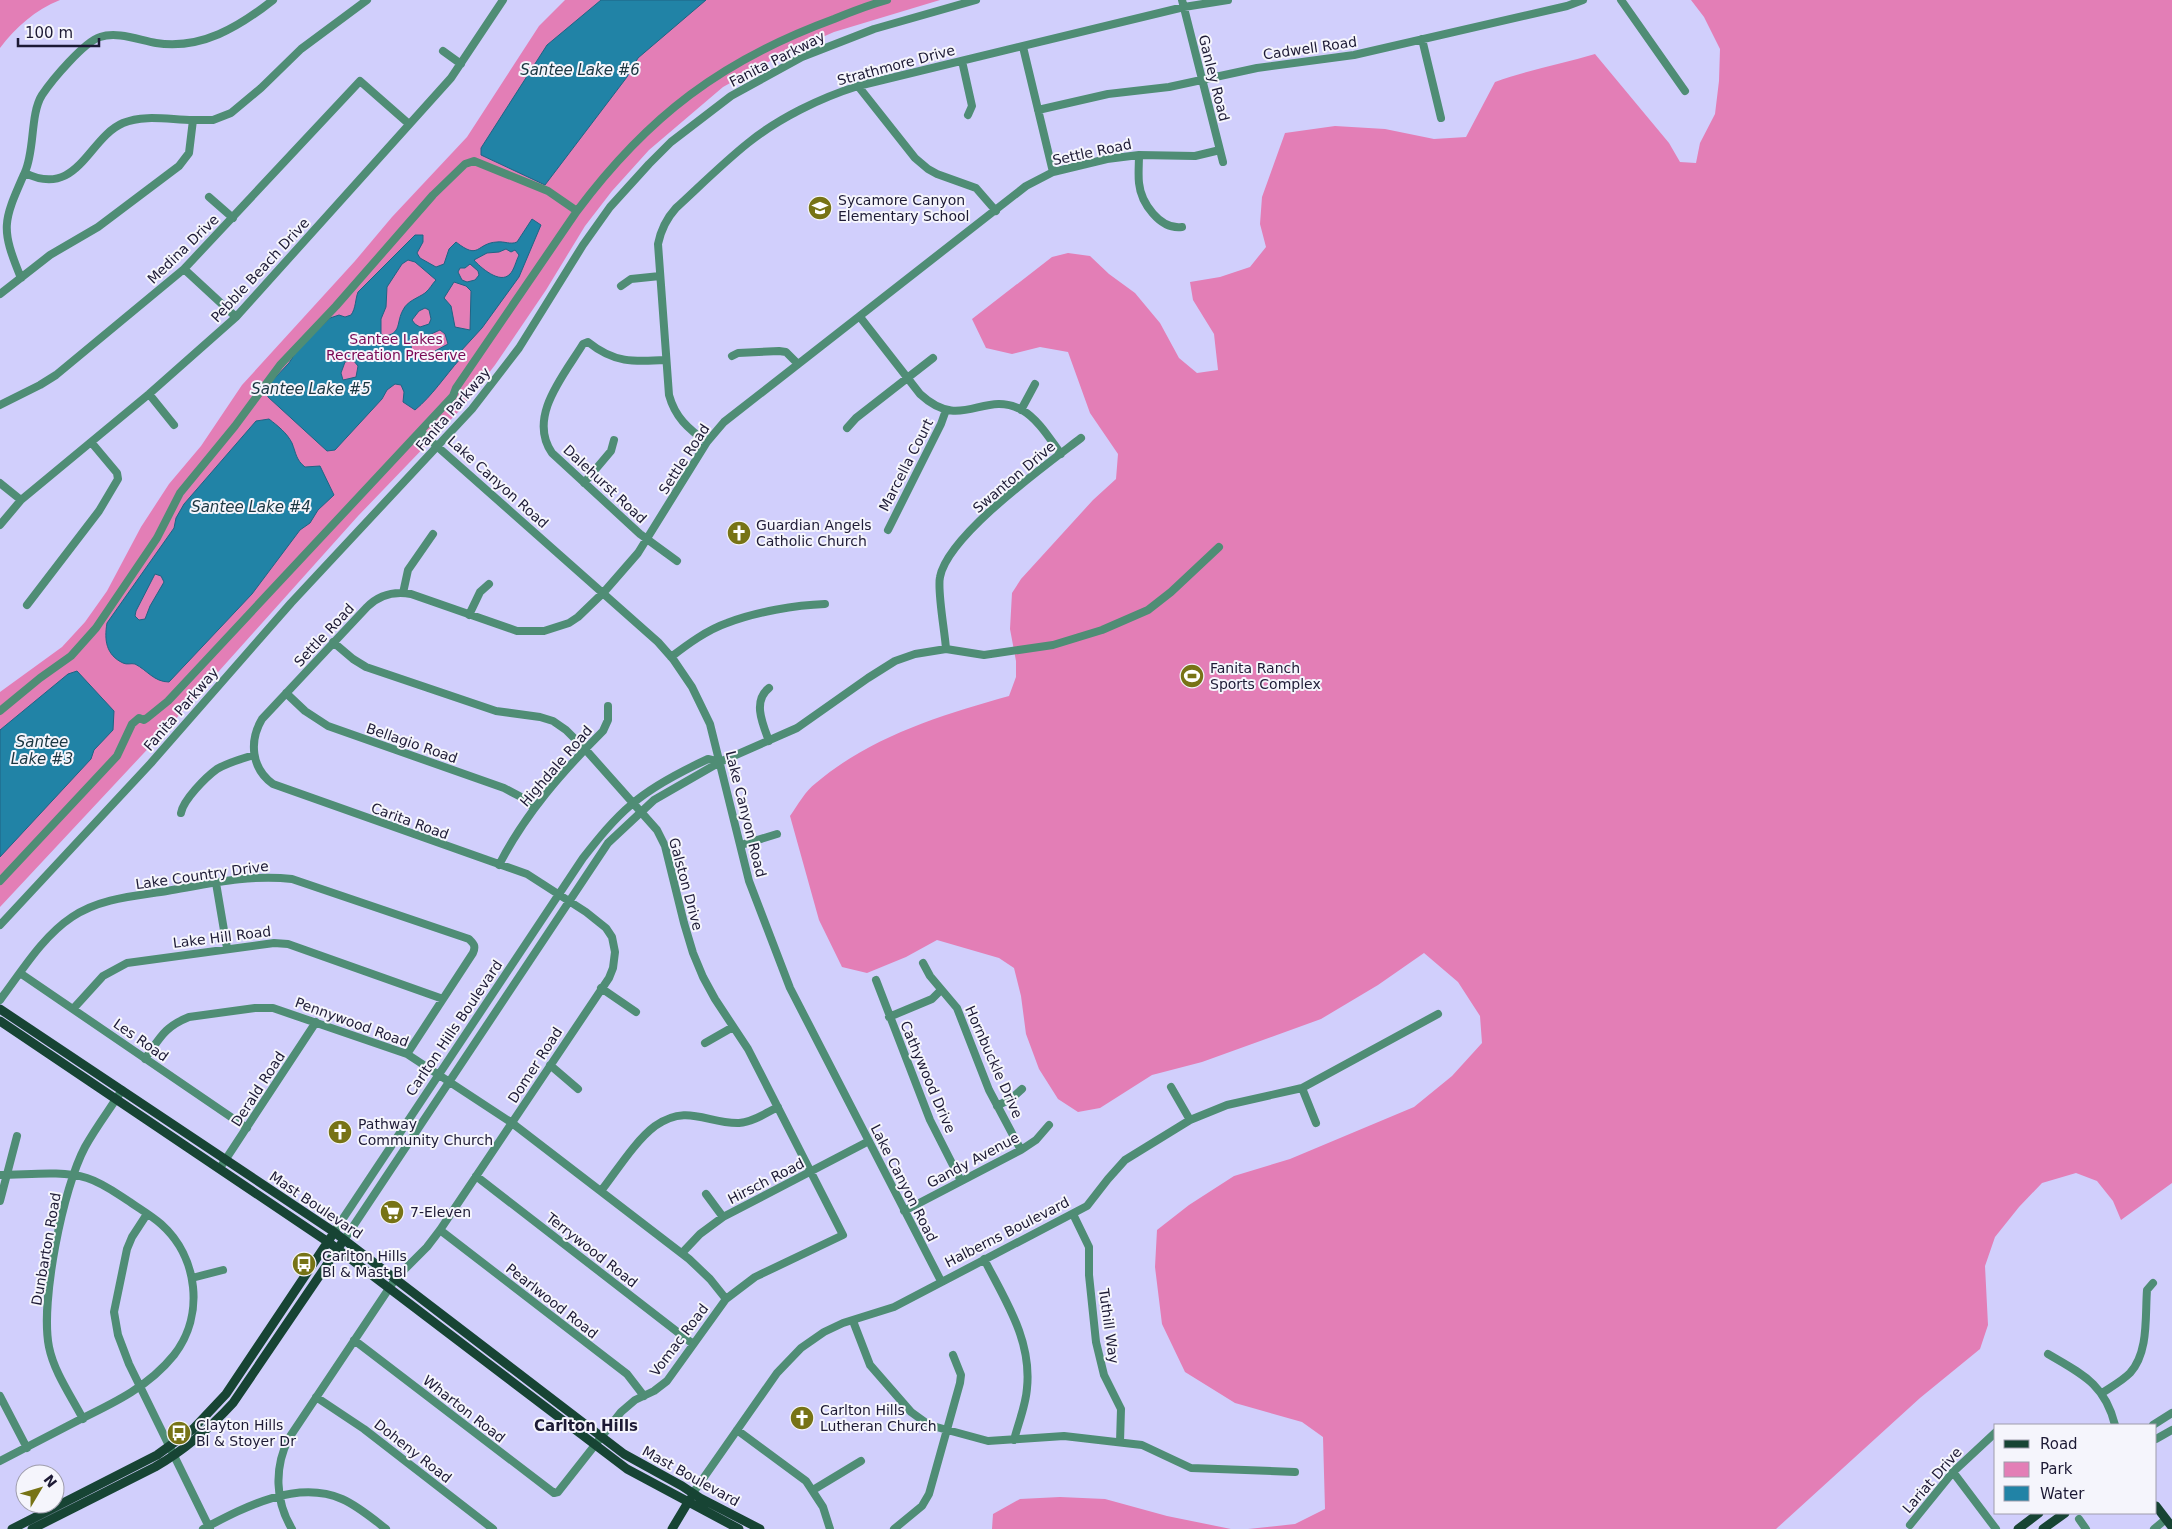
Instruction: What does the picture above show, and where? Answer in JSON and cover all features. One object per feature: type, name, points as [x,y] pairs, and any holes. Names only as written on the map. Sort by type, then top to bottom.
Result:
[{"type":"main road","name":"Mast Boulevard","points":[[0,1009],[334,1232],[624,1454],[758,1529]]},
{"type":"main road","name":"Mast Boulevard","points":[[0,1021],[338,1249],[627,1469],[739,1529]]},
{"type":"main road","name":"Carlton Hills Boulevard","points":[[12,1529],[157,1455],[193,1429],[226,1394],[334,1232]]},
{"type":"main road","name":"Carlton Hills Boulevard","points":[[32,1529],[174,1456],[212,1426],[233,1403],[344,1240]]},
{"type":"main road","name":"Halberns Boulevard","points":[[672,1529],[693,1493]]},
{"type":"main road","points":[[2157,1507],[2172,1527]]},
{"type":"main road","points":[[2018,1529],[2038,1514]]},
{"type":"main road","points":[[2043,1529],[2064,1514]]},
{"type":"street","points":[[22,278],[4,252],[0,231],[4,215],[25,173],[33,141],[37,111],[42,96],[89,42],[112,35],[167,44],[203,40],[236,27],[273,0]]},
{"type":"street","points":[[25,173],[44,178],[68,174],[84,162],[111,131],[129,121],[139,119],[213,120],[231,113],[261,88],[301,49],[366,0]]},
{"type":"street","name":"Pebble Beach Drive","points":[[0,525],[22,500],[149,394],[236,317],[451,78],[503,0]]},
{"type":"street","points":[[0,881],[117,756],[132,724],[139,718],[144,720],[147,718],[168,700],[453,396],[456,388],[577,211],[635,142],[671,109],[707,82],[765,47],[810,28],[887,0]]},
{"type":"street","name":"Fanita Parkway","points":[[0,924],[150,762],[291,603],[472,409],[503,372],[610,207],[671,142],[731,96],[802,57],[874,29],[976,0]]},
{"type":"street","name":"Strathmore Drive","points":[[707,442],[676,415],[669,395],[658,244],[660,231],[676,208],[749,142],[784,119],[822,99],[858,86],[1023,47],[1183,4],[1228,0]]},
{"type":"street","name":"Cadwell Road","points":[[1038,110],[1108,94],[1149,90],[1256,68],[1354,55],[1567,6],[1583,0]]},
{"type":"street","points":[[1621,0],[1685,91]]},
{"type":"street","name":"Ganley Road","points":[[1183,4],[1223,162]]},
{"type":"street","points":[[1422,40],[1442,118]]},
{"type":"street","points":[[1023,47],[1053,172]]},
{"type":"street","points":[[443,51],[462,64]]},
{"type":"street","points":[[962,60],[972,106],[968,115]]},
{"type":"street","name":"Medina Drive","points":[[0,406],[56,375],[184,269],[360,81],[410,124]]},
{"type":"street","points":[[858,86],[915,158],[928,169],[976,188],[996,211]]},
{"type":"street","points":[[0,294],[50,255],[107,221],[179,166],[189,153],[193,120]]},
{"type":"street","name":"Settle Road","points":[[254,755],[254,739],[259,724],[371,603],[386,595],[403,593],[517,631],[544,631],[578,618],[604,592],[647,540],[707,442],[724,422],[1026,186],[1053,172],[1107,159],[1139,155],[1196,156],[1220,150]]},
{"type":"street","points":[[1139,155],[1139,183],[1149,209],[1159,219],[1174,228],[1182,227]]},
{"type":"street","points":[[0,711],[40,678],[71,656],[96,628],[157,538],[180,493],[236,426],[280,365],[336,306],[433,195],[465,164],[474,162],[548,191],[577,211]]},
{"type":"street","points":[[209,197],[233,218]]},
{"type":"street","points":[[184,269],[236,317]]},
{"type":"street","points":[[621,286],[631,279],[660,276]]},
{"type":"street","points":[[860,317],[908,379],[930,403],[946,410],[961,412],[992,403],[1021,410],[1032,418],[1061,454]]},
{"type":"street","name":"Dalehurst Road","points":[[666,360],[621,360],[600,351],[588,342],[583,344],[548,404],[542,426],[545,440],[552,453],[647,540],[677,561]]},
{"type":"street","points":[[732,356],[738,353],[779,351],[786,352],[798,364]]},
{"type":"street","points":[[847,428],[856,418],[933,358]]},
{"type":"street","points":[[1021,410],[1034,384]]},
{"type":"street","points":[[149,394],[174,425]]},
{"type":"street","name":"Marcella Court","points":[[888,530],[941,424],[946,410]]},
{"type":"street","name":"Lake Canyon Road","points":[[422,433],[604,592],[658,642],[671,657],[702,705],[710,724],[749,881],[790,988],[941,1281]]},
{"type":"street","name":"Swanton Drive","points":[[946,649],[939,579],[946,560],[994,507],[1081,438]]},
{"type":"street","points":[[584,483],[611,451],[614,440]]},
{"type":"street","points":[[27,605],[98,511],[118,479],[117,473],[91,442]]},
{"type":"street","points":[[0,483],[22,500]]},
{"type":"street","points":[[403,593],[408,570],[432,534]]},
{"type":"street","name":"Carlton Hills Boulevard","points":[[344,1240],[608,843],[641,811],[667,792],[720,762],[798,728],[878,670],[895,661],[915,654],[946,649],[984,655],[1053,645],[1102,630],[1148,610],[1171,592],[1219,547]]},
{"type":"street","points":[[469,615],[480,592],[489,584]]},
{"type":"street","points":[[671,657],[692,641],[726,623],[802,605],[825,604]]},
{"type":"street","name":"Galston Drive","points":[[333,642],[353,659],[366,666],[496,711],[540,717],[552,721],[566,730],[585,749],[641,811],[663,840],[693,954],[715,1000],[748,1049],[843,1235]]},
{"type":"street","points":[[769,688],[760,700],[760,719],[769,741]]},
{"type":"street","name":"Bellagio Road","points":[[286,693],[305,711],[328,726],[504,788],[523,798],[534,808]]},
{"type":"street","name":"Highdale Road","points":[[499,866],[513,838],[534,808],[603,731],[608,720],[608,706]]},
{"type":"street","points":[[181,813],[182,804],[216,770],[254,755]]},
{"type":"street","name":"Carita Road","points":[[254,755],[261,772],[269,781],[278,786],[499,866],[527,874],[568,901]]},
{"type":"street","name":"Carlton Hills Boulevard","points":[[334,1232],[583,858],[604,832],[633,803],[664,782],[708,758],[720,762]]},
{"type":"street","points":[[741,845],[777,834]]},
{"type":"street","name":"Lake Country Drive","points":[[0,1000],[30,958],[60,926],[89,907],[116,899],[216,882],[263,877],[292,879],[469,939],[475,948],[443,999]]},
{"type":"street","points":[[216,882],[227,948]]},
{"type":"street","name":"Domer Road","points":[[292,1529],[280,1497],[278,1477],[283,1450],[316,1397],[396,1278],[427,1247],[440,1230],[613,968],[615,958],[613,942],[601,923],[568,901]]},
{"type":"street","name":"Lake Hill Road","points":[[73,1009],[103,976],[127,963],[274,942],[288,944],[443,999]]},
{"type":"street","name":"Hornbuckle Drive","points":[[923,963],[930,976],[959,1012],[997,1106],[1021,1150]]},
{"type":"street","name":"Les Road","points":[[20,973],[247,1128]]},
{"type":"street","name":"Cathywood Drive","points":[[876,980],[930,1120],[961,1181]]},
{"type":"street","points":[[601,988],[636,1012]]},
{"type":"street","points":[[890,1017],[932,999],[941,990]]},
{"type":"street","points":[[407,1054],[443,999]]},
{"type":"street","name":"Pennywood Road","points":[[145,1059],[169,1026],[189,1017],[262,1008],[286,1012],[407,1054],[512,1123],[682,1253],[710,1279],[726,1299]]},
{"type":"street","name":"Halberns Boulevard","points":[[693,1493],[777,1373],[793,1356],[824,1332],[894,1306],[1088,1206],[1125,1160],[1190,1120],[1227,1105],[1302,1088],[1438,1014]]},
{"type":"street","name":"Derald Road","points":[[220,1168],[316,1022]]},
{"type":"street","points":[[705,1044],[733,1027]]},
{"type":"street","points":[[550,1065],[578,1089]]},
{"type":"street","points":[[1171,1087],[1190,1120]]},
{"type":"street","points":[[1302,1088],[1316,1123]]},
{"type":"street","points":[[997,1106],[1012,1098],[1022,1089]]},
{"type":"street","name":"Dunbarton Road","points":[[83,1419],[49,1348],[46,1325],[49,1293],[58,1235],[72,1175],[85,1148],[122,1090]]},
{"type":"street","points":[[601,1191],[645,1135],[661,1122],[679,1116],[694,1114],[732,1123],[745,1122],[778,1107]]},
{"type":"street","name":"Gandy Avenue","points":[[904,1211],[1021,1150],[1036,1140],[1049,1125]]},
{"type":"street","points":[[0,1201],[3,1175],[17,1136]]},
{"type":"street","name":"Hirsch Road","points":[[682,1253],[700,1234],[722,1217],[869,1141]]},
{"type":"street","points":[[0,1461],[121,1400],[140,1387],[168,1361],[182,1341],[193,1311],[192,1278],[187,1261],[176,1242],[162,1225],[147,1214],[105,1186],[72,1175],[3,1175]]},
{"type":"street","name":"Terrywood Road","points":[[476,1176],[693,1344]]},
{"type":"street","points":[[706,1194],[722,1217]]},
{"type":"street","points":[[147,1214],[132,1237],[127,1249],[114,1312],[120,1342],[208,1528],[249,1506],[280,1497],[314,1492],[329,1494],[354,1505],[386,1529]]},
{"type":"street","name":"Tuthill Way","points":[[1073,1214],[1089,1247],[1089,1274],[1096,1342],[1104,1375],[1121,1409],[1120,1442]]},
{"type":"street","name":"Pearlwood Road","points":[[440,1230],[620,1368],[644,1396]]},
{"type":"street","name":"Vomac Road","points":[[560,1489],[625,1407],[658,1389],[667,1381],[726,1299],[755,1277],[843,1235]]},
{"type":"street","points":[[984,1259],[1022,1334],[1026,1352],[1028,1389],[1014,1440]]},
{"type":"street","points":[[192,1278],[223,1270]]},
{"type":"street","points":[[2102,1393],[2128,1375],[2139,1360],[2143,1342],[2147,1290],[2153,1284]]},
{"type":"street","points":[[853,1321],[868,1361],[875,1372],[919,1420],[946,1430],[988,1441],[1064,1436],[1120,1442],[1142,1445],[1191,1468],[1295,1472]]},
{"type":"street","name":"Wharton Road","points":[[354,1340],[550,1491],[554,1493],[560,1489]]},
{"type":"street","points":[[2048,1354],[2084,1374],[2102,1393],[2111,1410],[2115,1424]]},
{"type":"street","points":[[894,1529],[922,1506],[929,1494],[961,1375],[953,1355]]},
{"type":"street","points":[[0,1396],[26,1448]]},
{"type":"street","name":"Doheny Road","points":[[316,1397],[364,1429],[493,1529]]},
{"type":"street","points":[[2155,1424],[2172,1414]]},
{"type":"street","points":[[737,1430],[793,1470],[813,1490],[823,1508],[830,1529]]},
{"type":"street","points":[[2157,1438],[2172,1430]]},
{"type":"street","name":"Lariat Drive","points":[[1910,1525],[1953,1472],[1994,1434]]},
{"type":"street","points":[[813,1490],[861,1461]]},
{"type":"street","points":[[1953,1472],[1996,1529]]},
{"type":"street","points":[[2078,1519],[2086,1529]]},
{"type":"street","points":[[2154,1529],[2166,1519]]},
{"type":"green space","points":[[0,0],[60,0],[42,9],[27,20],[0,48]]},
{"type":"green space","name":"Santee Lakes Recreation Preserve","points":[[565,0],[940,0],[834,32],[779,56],[723,87],[649,150],[612,191],[585,226],[546,290],[495,365],[460,410],[358,516],[185,709],[0,907],[0,692],[62,647],[85,622],[107,591],[141,527],[169,484],[201,446],[242,385],[355,261],[392,217],[467,137],[539,26]]},
{"type":"green space","points":[[1691,0],[2172,0],[2172,1183],[2121,1220],[2113,1201],[2097,1181],[2076,1173],[2042,1183],[2019,1207],[1995,1237],[1985,1266],[1988,1325],[1980,1349],[1920,1398],[1776,1529],[1248,1529],[1295,1524],[1325,1509],[1323,1437],[1302,1422],[1235,1403],[1185,1372],[1162,1324],[1155,1267],[1157,1230],[1189,1205],[1234,1176],[1290,1159],[1414,1107],[1452,1076],[1482,1043],[1480,1016],[1458,982],[1424,953],[1378,985],[1321,1019],[1202,1062],[1152,1075],[1100,1108],[1078,1112],[1058,1099],[1039,1069],[1026,1034],[1021,996],[1014,968],[999,958],[937,940],[906,957],[867,973],[842,967],[819,920],[790,816],[812,786],[859,753],[907,729],[1009,696],[1016,677],[1016,661],[1010,629],[1012,593],[1021,579],[1093,500],[1116,479],[1118,454],[1090,413],[1068,352],[1040,347],[1012,354],[986,348],[972,319],[1052,257],[1068,253],[1090,256],[1109,274],[1135,293],[1160,323],[1179,358],[1197,373],[1218,370],[1214,334],[1193,300],[1190,282],[1220,277],[1250,267],[1266,247],[1260,224],[1262,197],[1285,133],[1335,126],[1385,129],[1434,139],[1466,137],[1495,82],[1595,54],[1669,143],[1680,162],[1696,163],[1700,143],[1715,114],[1720,49],[1704,17]]},
{"type":"green space","points":[[1060,1497],[1105,1499],[1167,1516],[1231,1529],[992,1529],[993,1514],[1020,1499]]},
{"type":"water","name":"Santee Lake #6","points":[[601,0],[706,0],[638,58],[627,77],[545,185],[481,155],[481,148],[547,45]]},
{"type":"water","name":"Santee Lake #5","points":[[532,219],[541,225],[519,277],[482,328],[460,352],[460,359],[433,392],[415,410],[403,402],[404,392],[401,385],[395,384],[387,390],[382,399],[335,450],[327,451],[268,397],[267,392],[270,383],[289,363],[296,352],[330,318],[339,315],[345,317],[351,315],[358,292],[415,235],[423,235],[423,242],[417,253],[420,258],[436,267],[444,264],[449,249],[456,242],[474,251],[490,243],[517,242]],"holes":[[[506,249],[511,252],[515,250],[519,255],[514,268],[506,277],[490,274],[474,260],[487,253]],[[408,260],[415,262],[436,280],[425,293],[405,307],[394,333],[384,336],[381,334],[381,319],[386,307],[387,287],[402,264]],[[470,264],[478,271],[479,275],[475,280],[467,282],[462,280],[458,272],[460,268],[465,268]],[[454,282],[466,286],[471,291],[470,330],[455,327],[451,306],[444,298]],[[425,308],[429,310],[431,319],[429,324],[420,327],[412,320],[419,311]],[[440,330],[445,334],[448,344],[430,356],[421,351],[417,359],[413,356],[411,346],[413,338],[417,337],[420,339]],[[353,360],[358,366],[356,377],[343,380],[341,373],[345,362]]]},
{"type":"water","name":"Santee Lake #4","points":[[269,419],[282,430],[290,439],[298,459],[305,467],[320,466],[334,495],[318,510],[310,523],[300,530],[252,594],[169,682],[159,680],[139,666],[125,664],[113,656],[106,641],[107,623],[174,528],[176,518],[184,504],[256,421]],"holes":[[[155,574],[161,576],[164,582],[145,619],[139,620],[135,616],[136,611]]]},
{"type":"water","name":"Santee Lake #3","points":[[77,671],[114,711],[113,730],[94,750],[91,759],[0,857],[0,730],[68,674]]},
{"type":"place","name":"Sycamore Canyon Elementary School","points":[[820,208]]},
{"type":"place","name":"Guardian Angels Catholic Church","points":[[739,533]]},
{"type":"place","name":"Fanita Ranch Sports Complex","points":[[1192,676]]},
{"type":"place","name":"Pathway Community Church","points":[[340,1132]]},
{"type":"place","name":"7-Eleven","points":[[392,1212]]},
{"type":"place","name":"Carlton Hills Bl & Mast Bl","points":[[304,1264]]},
{"type":"place","name":"Carlton Hills Lutheran Church","points":[[802,1418]]},
{"type":"place","name":"Clayton Hills Bl & Stoyer Dr","points":[[179,1433]]},
{"type":"district","name":"Carlton Hills","points":[[586,1426]]}]
